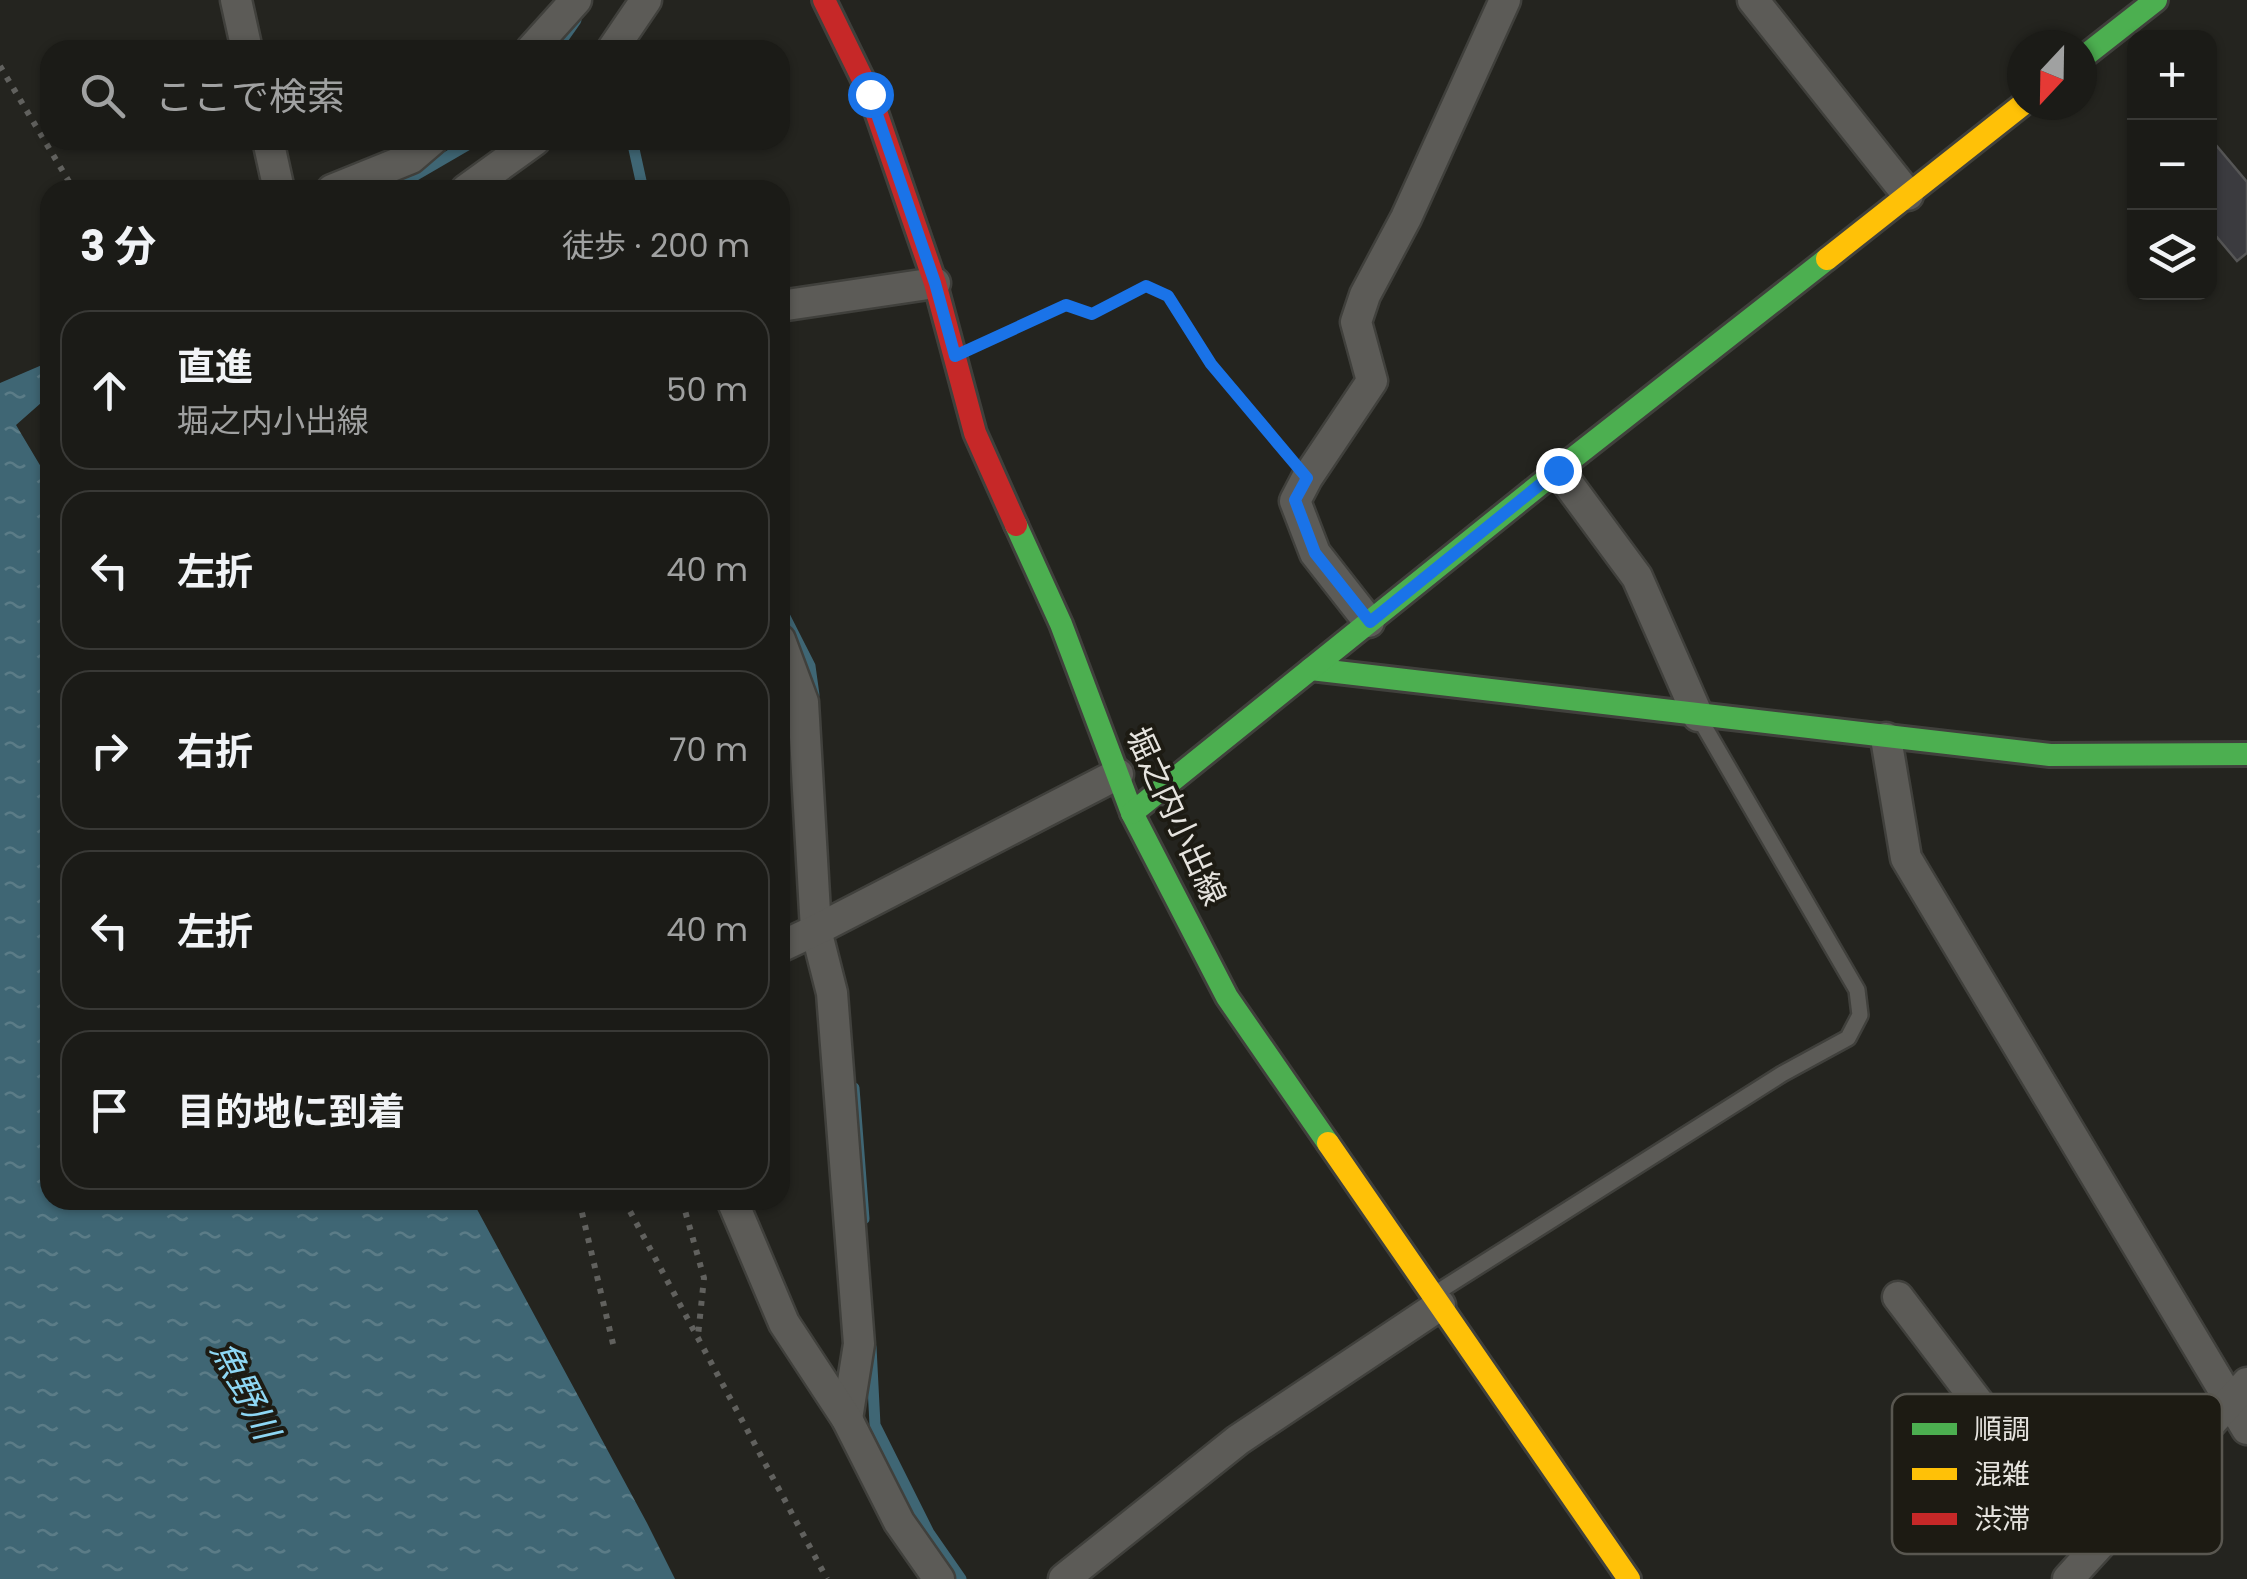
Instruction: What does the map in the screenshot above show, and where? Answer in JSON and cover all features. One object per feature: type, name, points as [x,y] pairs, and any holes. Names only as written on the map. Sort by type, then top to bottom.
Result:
[{"type":"street","points":[[236,0],[245,40]]},
{"type":"street","points":[[619,40],[646,0]]},
{"type":"street","name":"堀之内小出線","points":[[824,0],[870,94],[935,283],[976,433],[1061,624],[1132,813],[1227,997],[1628,1579]]},
{"type":"street","points":[[1370,622],[1315,553],[1295,500],[1372,381],[1356,322],[1365,295],[1406,218],[1504,0]]},
{"type":"street","points":[[1753,0],[1908,195]]},
{"type":"street","points":[[2097,46],[2156,0]]},
{"type":"street","points":[[539,40],[566,4]]},
{"type":"street","points":[[1132,813],[1558,470],[2007,117]]},
{"type":"street","points":[[270,150],[277,180]]},
{"type":"street","points":[[357,180],[411,158],[420,150]]},
{"type":"street","points":[[480,180],[521,150]]},
{"type":"street","points":[[790,305],[935,283]]},
{"type":"street","points":[[1558,470],[1637,577],[1698,716]]},
{"type":"street","points":[[790,667],[804,702],[816,930],[832,994],[858,1344],[846,1419]]},
{"type":"street","points":[[1311,669],[2050,755],[2247,754]]},
{"type":"street","points":[[1886,738],[1906,858],[2239,1392],[2247,1429]]},
{"type":"street","points":[[790,942],[1118,774]]},
{"type":"street","points":[[736,1210],[784,1324],[846,1419],[900,1522],[939,1579]]},
{"type":"street","points":[[1898,1297],[1972,1394]]},
{"type":"street","points":[[1064,1579],[1238,1440],[1436,1300]]},
{"type":"street","points":[[2222,1411],[2239,1392]]},
{"type":"street","points":[[2068,1579],[2090,1554]]},
{"type":"lane","points":[[1436,1300],[1782,1074],[1848,1038],[1860,1016],[1857,990],[1698,716]]},
{"type":"path","points":[[0,66],[40,133]]},
{"type":"path","points":[[50,150],[68,180]]},
{"type":"path","points":[[955,356],[1066,305],[1092,314],[1146,286],[1168,296],[1211,364],[1307,478]]},
{"type":"path","points":[[581,1210],[614,1348]]},
{"type":"path","points":[[629,1210],[827,1579]]},
{"type":"path","points":[[685,1210],[704,1278],[698,1338]]},
{"type":"water","name":"魚野川","points":[[40,366],[40,404],[16,425],[40,465],[40,1210],[477,1210],[675,1579],[0,1579],[0,383]]},
{"type":"building","points":[[2217,146],[2247,182],[2247,253],[2237,261],[2217,237]]},
{"type":"waterway","points":[[562,40],[576,20]]},
{"type":"waterway","points":[[407,180],[459,150]]},
{"type":"waterway","points":[[634,150],[641,180]]},
{"type":"waterway","points":[[790,627],[810,666],[814,695]]},
{"type":"waterway","points":[[854,1088],[864,1219]]},
{"type":"waterway","points":[[871,1347],[875,1425],[929,1533],[961,1579]]},
{"type":"traffic: fast","points":[[2097,46],[2156,0]]},
{"type":"traffic: fast","points":[[1132,813],[1827,259]]},
{"type":"traffic: fast","points":[[1016,525],[1061,624],[1132,813],[1227,997],[1328,1143]]},
{"type":"traffic: fast","points":[[1311,669],[2050,755],[2247,754]]},
{"type":"traffic: slow","points":[[1827,259],[2007,117]]},
{"type":"traffic: slow","points":[[1328,1143],[1629,1579]]},
{"type":"traffic: jam","points":[[824,0],[870,94],[935,283],[975,433],[1016,525]]},
{"type":"route","points":[[870,94],[935,283],[955,356],[1066,305],[1092,314],[1146,286],[1168,296],[1211,364],[1307,478],[1295,500],[1315,553],[1370,622],[1558,470]]}]
